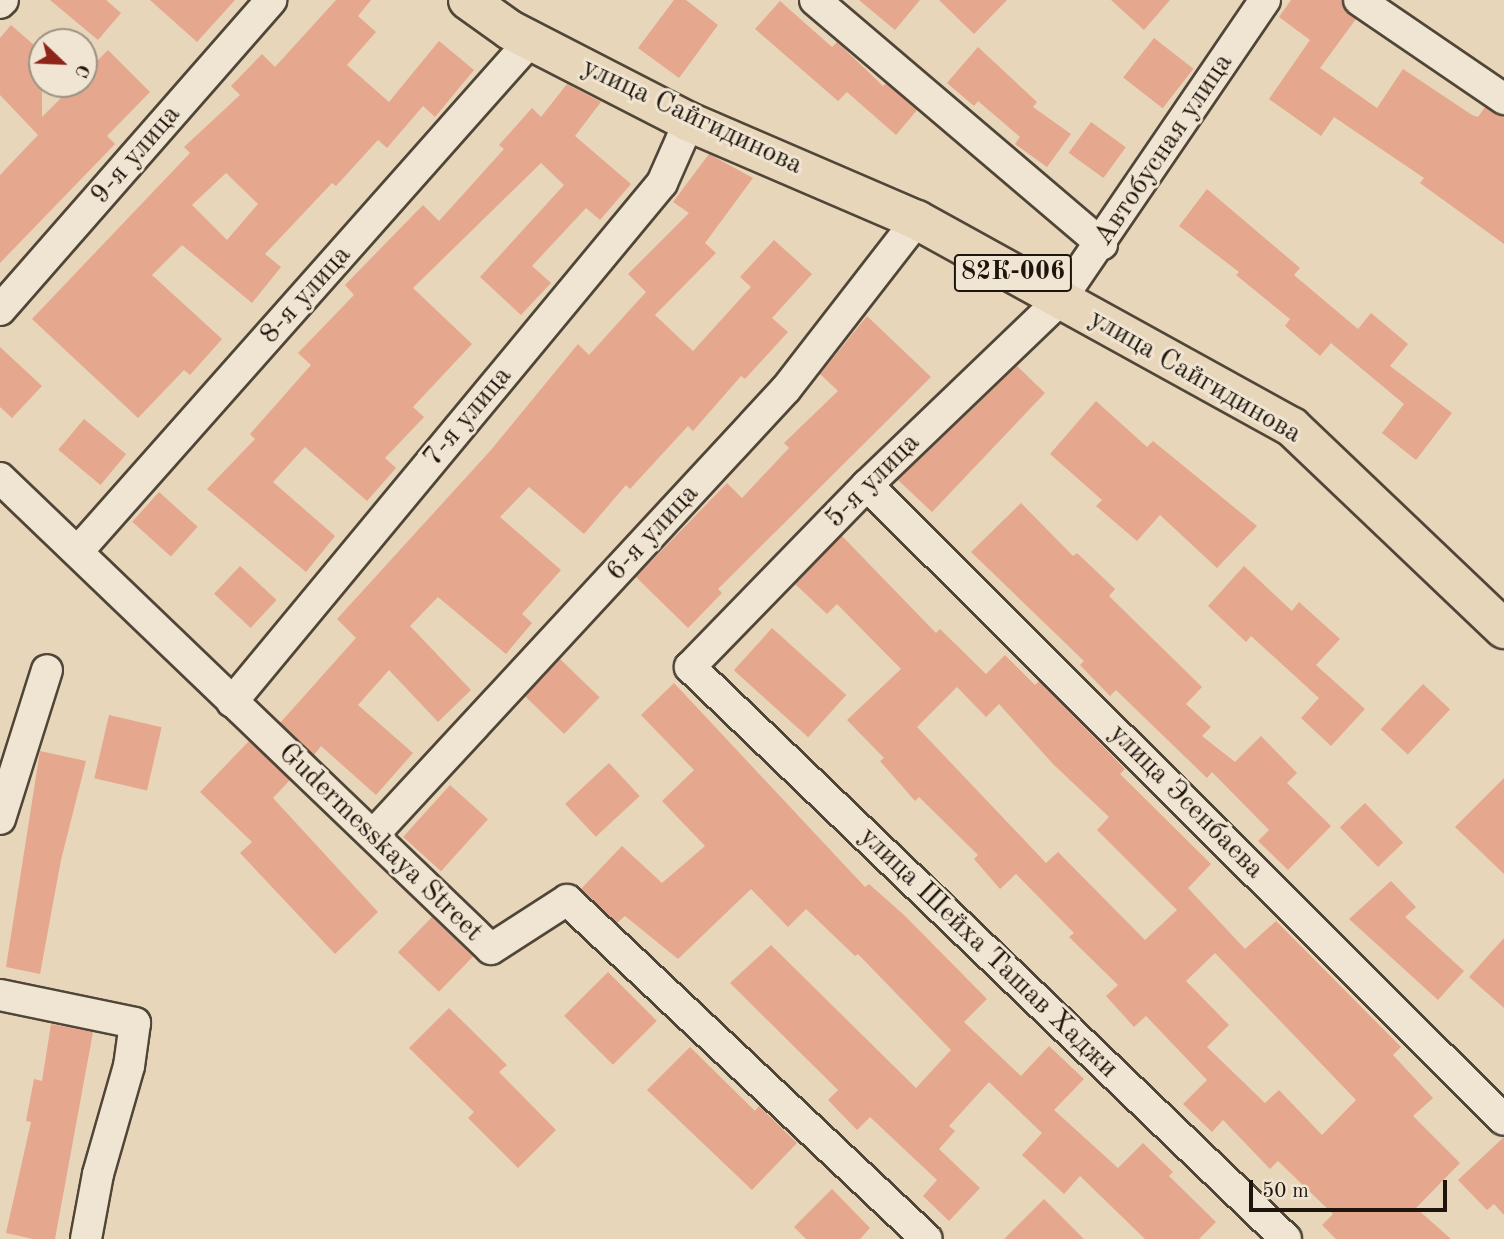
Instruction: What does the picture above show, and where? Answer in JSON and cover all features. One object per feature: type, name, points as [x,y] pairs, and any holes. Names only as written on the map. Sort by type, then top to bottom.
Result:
[{"type":"main road","name":"улица Сайгидинова","points":[[468,0],[510,30],[689,122],[918,220],[1292,427],[1504,629]]},
{"type":"street","name":"9-я улица","points":[[0,310],[271,0]]},
{"type":"street","points":[[815,0],[1102,244]]},
{"type":"street","name":"Автобусная улица","points":[[1060,299],[1102,244],[1265,0]]},
{"type":"street","points":[[1359,0],[1504,99]]},
{"type":"street","name":"8-я улица","points":[[79,550],[532,39]]},
{"type":"street","name":"7-я улица","points":[[232,702],[662,183],[689,122]]},
{"type":"street","name":"6-я улица","points":[[374,834],[786,388],[918,220]]},
{"type":"street","name":"5-я улица","points":[[690,667],[867,485],[1060,299]]},
{"type":"street","name":"Gudermesskaya Street","points":[[0,478],[79,550],[232,702],[491,948],[567,900],[927,1239]]},
{"type":"street","name":"улица Эсенбаева","points":[[867,485],[1504,1120]]},
{"type":"street","name":"улица Шейха Ташав Хаджи","points":[[690,667],[1286,1239]]},
{"type":"street","points":[[0,819],[47,670]]},
{"type":"street","points":[[0,995],[135,1023],[130,1066],[97,1174],[86,1239]]},
{"type":"building","points":[[50,0],[106,0],[121,13],[98,40],[98,28],[84,28]]},
{"type":"building","points":[[150,0],[235,0],[197,42]]},
{"type":"building","points":[[336,0],[371,0],[358,16],[376,32],[347,65],[389,102],[439,41],[474,70],[435,117],[423,106],[387,148],[378,140],[336,186],[332,183],[265,254],[281,267],[252,303],[182,245],[152,275],[222,339],[190,375],[184,370],[138,418],[32,319],[190,153],[184,147],[240,95],[231,86],[262,54],[275,67]],"holes":[[[226,173],[258,204],[227,240],[192,205]]]},
{"type":"building","points":[[674,0],[686,0],[718,25],[679,78],[638,48]]},
{"type":"building","points":[[859,0],[920,0],[895,30]]},
{"type":"building","points":[[939,0],[1007,0],[974,34]]},
{"type":"building","points":[[1111,0],[1170,0],[1144,30]]},
{"type":"building","points":[[1291,0],[1342,0],[1356,19],[1320,68],[1377,108],[1403,69],[1472,115],[1478,117],[1485,107],[1504,116],[1504,244],[1420,183],[1424,178],[1334,117],[1321,136],[1269,99],[1310,40],[1279,17]]},
{"type":"building","points":[[780,1],[832,47],[837,42],[883,86],[886,83],[917,110],[896,135],[847,92],[838,101],[755,29]]},
{"type":"building","points":[[11,25],[28,40],[28,98],[42,98],[42,117],[61,98],[98,98],[98,60],[108,50],[150,92],[107,136],[115,144],[0,263],[0,175],[38,135],[0,95],[0,38]]},
{"type":"building","points":[[1154,38],[1193,69],[1163,108],[1123,77]]},
{"type":"building","points":[[978,47],[1037,102],[1033,107],[1071,134],[1047,167],[1015,144],[1020,137],[978,101],[974,106],[947,83]]},
{"type":"building","points":[[567,84],[601,102],[575,136],[631,184],[600,220],[586,208],[532,266],[551,283],[521,315],[480,277],[564,185],[541,163],[413,288],[472,344],[413,407],[424,417],[385,458],[396,468],[367,501],[305,447],[273,482],[335,536],[306,572],[207,489],[255,439],[250,434],[311,365],[298,353],[354,295],[345,285],[423,205],[439,221],[504,149],[499,145],[532,108],[541,117]]},
{"type":"building","points":[[1091,122],[1126,147],[1103,178],[1069,153]]},
{"type":"building","points":[[709,154],[753,178],[705,243],[716,253],[655,315],[693,351],[751,287],[740,277],[774,240],[812,274],[772,318],[788,332],[745,379],[741,376],[693,431],[688,426],[630,489],[626,485],[584,534],[529,487],[500,517],[561,570],[522,614],[532,623],[506,654],[438,597],[410,626],[471,690],[438,722],[389,670],[358,705],[413,753],[376,795],[321,746],[314,755],[280,723],[356,638],[337,619],[491,450],[578,344],[589,355],[646,292],[628,274],[689,213],[673,202]]},
{"type":"building","points":[[1207,189],[1300,268],[1294,275],[1358,329],[1371,313],[1408,344],[1390,366],[1452,413],[1416,460],[1382,433],[1404,404],[1331,343],[1320,356],[1285,326],[1290,319],[1236,275],[1239,272],[1179,226]]},
{"type":"building","points":[[867,316],[931,377],[718,589],[722,593],[688,628],[636,577],[727,483],[742,498],[789,448],[784,443],[838,391],[820,374]]},
{"type":"building","points":[[0,347],[42,386],[12,418],[0,407]]},
{"type":"building","points":[[1017,366],[1045,393],[932,512],[898,480]]},
{"type":"building","points":[[1096,401],[1147,447],[1153,441],[1257,526],[1217,568],[1160,515],[1137,541],[1096,506],[1102,500],[1050,454]]},
{"type":"building","points":[[84,419],[126,454],[100,485],[58,450]]},
{"type":"building","points":[[159,492],[198,527],[171,557],[132,522]]},
{"type":"building","points":[[1021,503],[1073,556],[1077,553],[1115,589],[1109,596],[1202,687],[1186,704],[1211,727],[1202,736],[1235,762],[1261,736],[1297,773],[1287,783],[1331,826],[1288,870],[1258,841],[1269,830],[1212,772],[1207,778],[1116,690],[1110,696],[1080,665],[1084,661],[971,552]]},
{"type":"building","points":[[842,536],[936,633],[940,629],[986,674],[1005,655],[1035,685],[1039,681],[1125,769],[1120,774],[1211,864],[1188,888],[1245,949],[1276,921],[1401,1047],[1393,1055],[1433,1098],[1413,1116],[1460,1163],[1416,1208],[1451,1239],[1336,1239],[1322,1225],[1333,1214],[1278,1161],[1270,1169],[1223,1120],[1212,1132],[1183,1104],[1207,1080],[1146,1016],[1134,1027],[1106,996],[1118,985],[1069,937],[1074,933],[1016,874],[1000,889],[974,859],[978,855],[919,797],[915,801],[880,761],[884,758],[847,720],[901,669],[837,604],[827,614],[795,584]],"holes":[[[957,687],[986,717],[999,704],[1053,764],[1109,817],[1097,830],[1177,910],[1145,940],[1058,852],[1046,863],[917,727]],[[1215,953],[1356,1100],[1322,1135],[1279,1090],[1265,1103],[1207,1047],[1229,1025],[1186,981]]]},
{"type":"building","points":[[240,566],[277,600],[251,628],[214,594]]},
{"type":"building","points":[[1244,566],[1292,611],[1299,602],[1340,639],[1316,665],[1365,709],[1331,746],[1301,718],[1319,698],[1251,636],[1246,642],[1208,606]]},
{"type":"building","points":[[772,628],[846,695],[808,737],[734,670]]},
{"type":"building","points":[[560,659],[600,697],[564,734],[525,696]]},
{"type":"building","points":[[674,683],[865,887],[869,884],[904,915],[987,999],[964,1022],[1021,1076],[1049,1046],[1084,1079],[1054,1110],[1118,1168],[1143,1143],[1173,1172],[1169,1176],[1216,1222],[1199,1239],[1145,1239],[1080,1176],[1064,1194],[1022,1155],[1042,1133],[989,1082],[949,1126],[955,1131],[939,1149],[980,1188],[949,1221],[923,1196],[937,1180],[870,1117],[857,1130],[828,1100],[838,1090],[730,983],[771,945],[916,1088],[951,1050],[858,954],[855,956],[806,909],[788,927],[751,889],[678,959],[625,916],[617,923],[581,889],[622,846],[662,883],[705,846],[662,801],[694,770],[641,715]]},
{"type":"building","points":[[1423,684],[1450,709],[1408,755],[1381,729]]},
{"type":"building","points":[[109,715],[162,727],[147,790],[94,778]]},
{"type":"building","points":[[249,741],[290,780],[273,798],[378,912],[335,954],[240,853],[252,842],[200,792]]},
{"type":"building","points":[[40,751],[86,761],[61,860],[40,974],[6,967]]},
{"type":"building","points":[[609,763],[640,796],[596,837],[565,804]]},
{"type":"building","points":[[1504,778],[1504,874],[1455,827]]},
{"type":"building","points":[[450,785],[488,819],[441,871],[403,837]]},
{"type":"building","points":[[1365,803],[1403,843],[1378,867],[1340,827]]},
{"type":"building","points":[[1391,881],[1416,907],[1405,917],[1464,971],[1438,1000],[1349,919]]},
{"type":"building","points":[[432,917],[473,957],[439,992],[398,952]]},
{"type":"building","points":[[1504,938],[1504,1008],[1469,977]]},
{"type":"building","points":[[608,972],[657,1021],[613,1065],[564,1016]]},
{"type":"building","points":[[449,1008],[507,1065],[499,1072],[556,1130],[518,1168],[468,1118],[474,1112],[409,1048]]},
{"type":"building","points":[[51,1024],[93,1032],[55,1239],[33,1239],[6,1233],[31,1122],[26,1121],[34,1079],[42,1081]]},
{"type":"building","points":[[690,1047],[755,1111],[759,1106],[797,1143],[752,1190],[647,1090]]},
{"type":"building","points":[[1504,1137],[1504,1215],[1494,1204],[1487,1210],[1458,1180]]},
{"type":"building","points":[[832,1189],[870,1228],[860,1239],[806,1239],[794,1227]]},
{"type":"building","points":[[1044,1199],[1084,1239],[1004,1239]]}]
